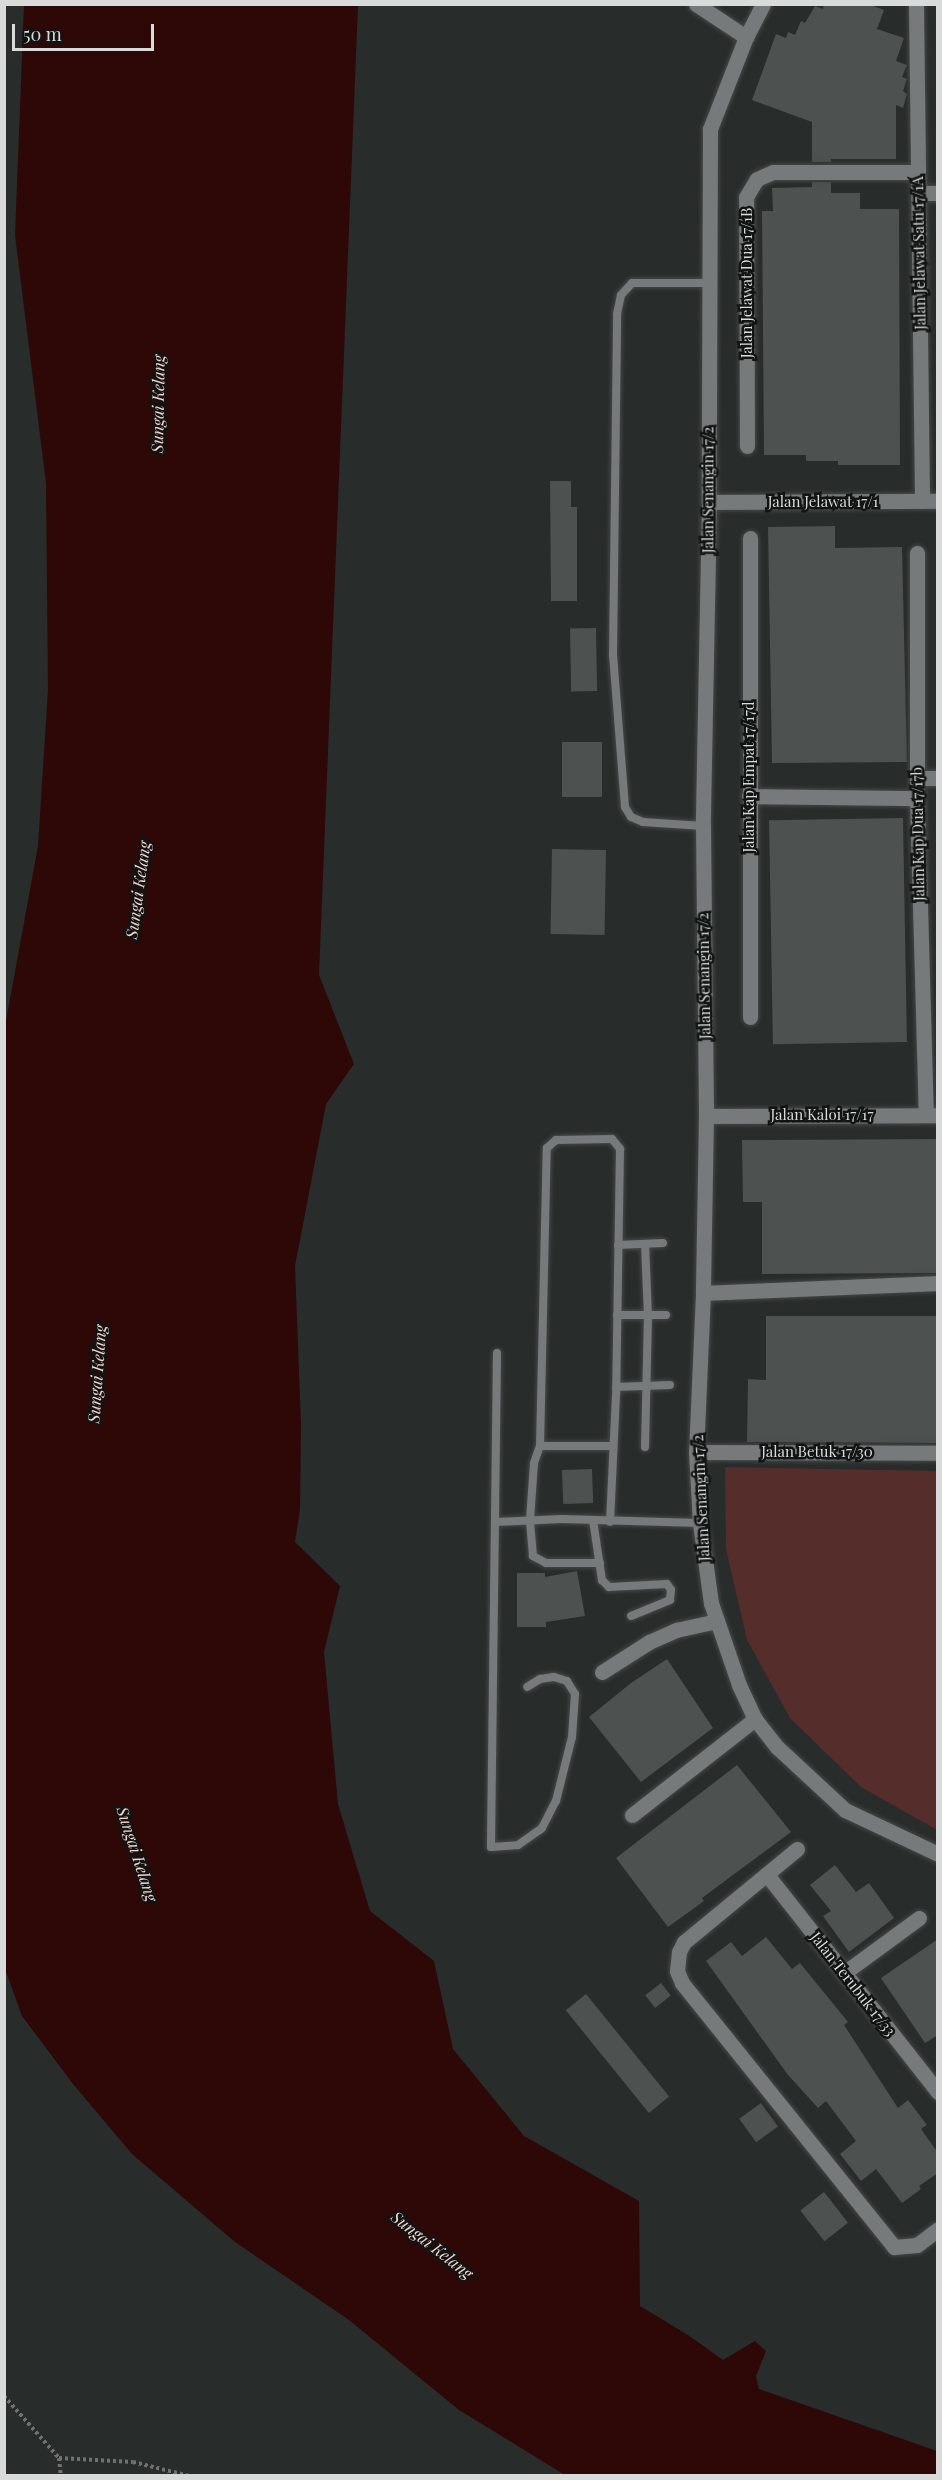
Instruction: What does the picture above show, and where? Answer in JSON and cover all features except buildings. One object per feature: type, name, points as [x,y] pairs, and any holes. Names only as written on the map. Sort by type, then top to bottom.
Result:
[{"type":"street","points":[[696,4],[746,37]]},
{"type":"street","name":"Jalan Senangin 17/2","points":[[763,4],[746,37],[710,129],[709,502],[703,826],[706,1116],[703,1293],[696,1452],[700,1523],[705,1569],[717,1621],[739,1685],[755,1719],[777,1747],[845,1810],[938,1854]]},
{"type":"street","name":"Jalan Jelawat Satu 17/1A","points":[[916,4],[922,501]]},
{"type":"street","name":"Jalan Jelawat Dua 17/1B","points":[[747,446],[746,196],[757,179],[773,172],[918,172]]},
{"type":"street","points":[[919,193],[938,193]]},
{"type":"street","name":"Jalan Jelawat 17/1","points":[[709,502],[938,501]]},
{"type":"street","name":"Jalan Kap Empat 17/17d","points":[[750,537],[750,1017]]},
{"type":"street","name":"Jalan Kap Dua 17/17b","points":[[917,553],[916,798],[932,1115]]},
{"type":"street","points":[[916,778],[938,778]]},
{"type":"street","points":[[749,796],[916,798]]},
{"type":"street","name":"Jalan Kaloi 17/17","points":[[706,1116],[932,1115]]},
{"type":"street","points":[[703,1293],[938,1283]]},
{"type":"street","name":"Jalan Betuk 17/30","points":[[696,1452],[938,1453]]},
{"type":"street","points":[[602,1672],[649,1642],[676,1630],[717,1621]]},
{"type":"street","points":[[632,1815],[755,1719]]},
{"type":"street","points":[[797,1849],[768,1876],[684,1942],[679,1952],[677,1971],[682,1983],[894,2247],[906,2248],[917,2245],[938,2229]]},
{"type":"street","name":"Jalan Terubuk 17/33","points":[[768,1876],[844,1973],[931,2071],[938,2092]]},
{"type":"street","points":[[844,1973],[919,1918]]},
{"type":"lane","points":[[703,826],[643,822],[631,817],[625,807],[613,655],[613,620],[617,314],[621,295],[632,283],[709,283]]},
{"type":"lane","points":[[600,1563],[546,1563],[533,1556],[530,1520],[534,1463],[540,1446],[546,1160],[547,1148],[556,1140],[612,1139],[620,1149],[616,1387],[610,1522]]},
{"type":"lane","points":[[618,1245],[663,1243]]},
{"type":"lane","points":[[645,1244],[648,1315],[645,1447]]},
{"type":"lane","points":[[617,1315],[666,1315]]},
{"type":"lane","points":[[496,1353],[491,1847],[518,1845],[542,1828],[556,1801],[572,1737],[574,1694],[567,1681],[554,1677],[540,1679],[527,1687]]},
{"type":"lane","points":[[616,1387],[670,1384]]},
{"type":"lane","points":[[540,1446],[613,1446]]},
{"type":"lane","points":[[496,1522],[593,1520],[700,1523]]},
{"type":"lane","points":[[593,1520],[602,1580],[609,1587],[667,1584],[671,1590],[670,1600],[631,1616]]},
{"type":"path","points":[[4,2396],[60,2458],[61,2475]]},
{"type":"path","points":[[60,2458],[133,2462],[190,2475]]},
{"type":"shaded area","points":[[725,1467],[937,1471],[937,1830],[861,1787],[790,1718],[747,1640],[726,1549]]},
{"type":"water","name":"Sungai Kelang","points":[[24,5],[358,5],[319,975],[354,1064],[326,1104],[295,1266],[301,1425],[300,1509],[295,1542],[340,1586],[324,1652],[338,1804],[370,1911],[434,1961],[453,2049],[524,2136],[639,2201],[640,2306],[688,2335],[723,2360],[755,2341],[766,2351],[756,2376],[759,2389],[937,2451],[937,2475],[565,2475],[459,2410],[349,2320],[235,2242],[132,2154],[73,2084],[22,2016],[4,1966],[4,1032],[38,846],[48,690],[46,483],[15,235]]}]
